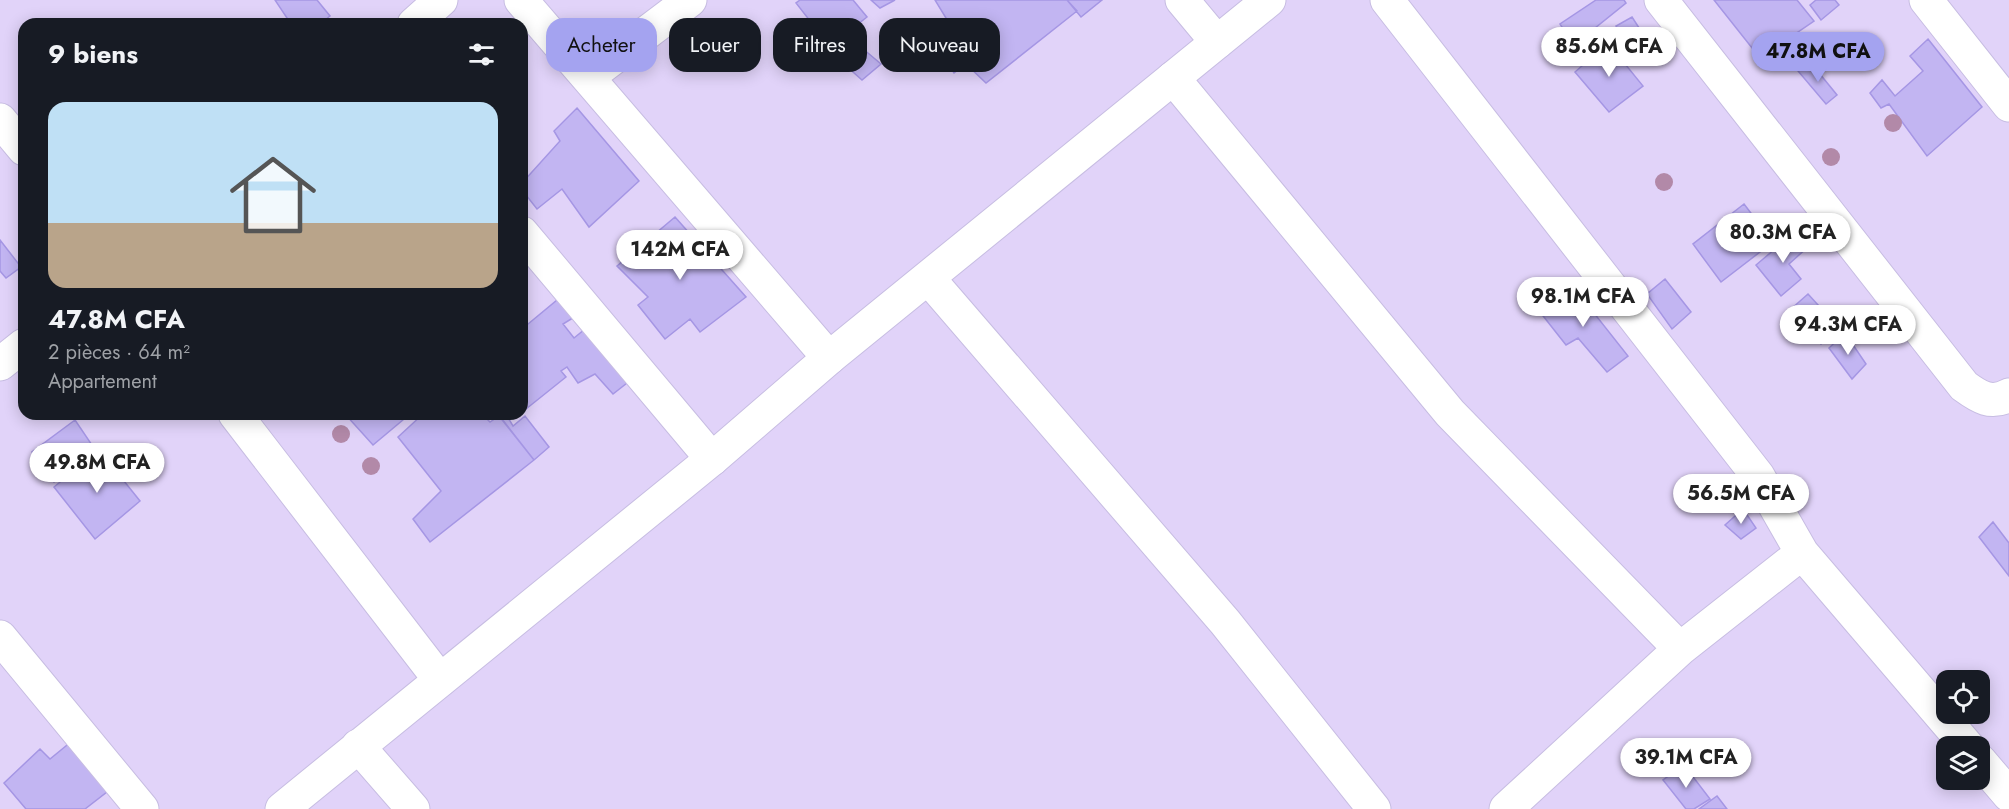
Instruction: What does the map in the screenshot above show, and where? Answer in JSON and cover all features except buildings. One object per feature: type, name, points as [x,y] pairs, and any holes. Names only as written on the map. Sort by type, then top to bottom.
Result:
[{"type":"street","points":[[421,18],[441,0]]},
{"type":"street","points":[[521,0],[829,358]]},
{"type":"street","points":[[588,77],[690,0]]},
{"type":"street","points":[[1182,0],[1217,42]]},
{"type":"street","points":[[282,809],[712,459],[829,358],[929,279],[1269,0]]},
{"type":"street","points":[[1387,0],[1758,476],[1802,553],[1959,736]]},
{"type":"street","points":[[1661,0],[1964,386],[1980,399],[1994,400],[2009,395]]},
{"type":"street","points":[[1926,0],[2009,105]]},
{"type":"street","points":[[1173,78],[1450,413],[1680,649]]},
{"type":"street","points":[[0,120],[18,142]]},
{"type":"street","points":[[528,240],[712,459]]},
{"type":"street","points":[[929,279],[1225,622],[1374,809]]},
{"type":"street","points":[[0,364],[18,350]]},
{"type":"street","points":[[240,420],[440,680]]},
{"type":"street","points":[[1506,809],[1680,649],[1802,553]]},
{"type":"street","points":[[0,637],[142,809]]},
{"type":"street","points":[[358,746],[413,809]]},
{"type":"street","points":[[1990,776],[2004,798]]},
{"type":"shaded area","points":[[0,0],[2009,0],[2009,809],[0,809]]}]
